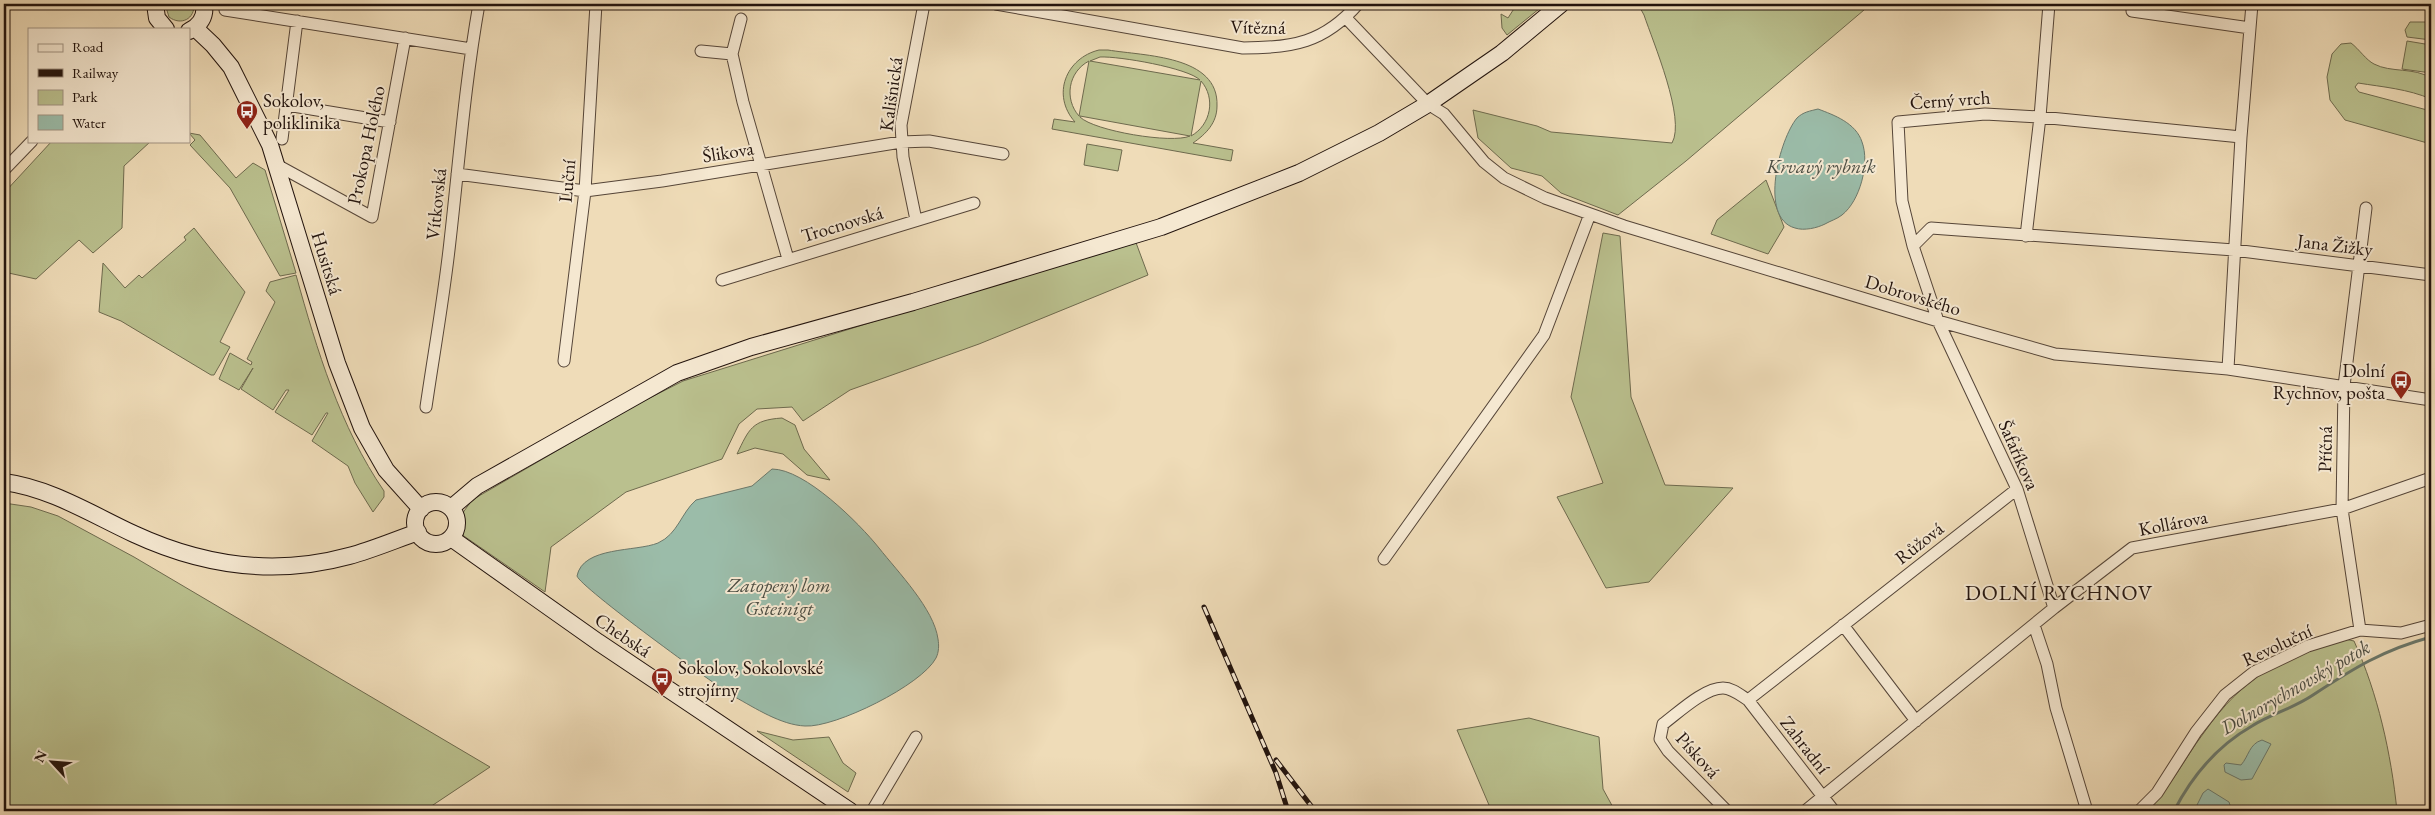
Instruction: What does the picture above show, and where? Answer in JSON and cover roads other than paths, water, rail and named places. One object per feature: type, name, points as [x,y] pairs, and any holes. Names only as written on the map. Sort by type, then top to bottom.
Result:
[{"type":"main road","points":[[155,4],[159,26]]},
{"type":"main road","name":"Husitská","points":[[204,4],[204,14],[192,29],[213,45],[231,67],[263,130],[277,165],[325,324],[355,412],[386,470],[422,509]]},
{"type":"main road","points":[[451,508],[477,486],[677,373],[751,347],[913,302],[1161,227],[1299,173],[1380,133],[1428,104],[1502,53],[1561,4]]},
{"type":"main road","points":[[4,482],[50,495],[180,553],[241,566],[287,566],[330,560],[418,532]]},
{"type":"main road","points":[[436,502],[451,508],[457,523],[451,538],[441,543],[430,543],[418,532],[416,522],[422,509],[436,502]]},
{"type":"main road","name":"Chebská","points":[[451,538],[598,642],[850,811]]},
{"type":"street","points":[[226,4],[225,10],[471,49]]},
{"type":"street","name":"Vítkovská","points":[[426,407],[450,244],[471,49],[479,4]]},
{"type":"street","name":"Luční","points":[[564,361],[585,191],[596,4]]},
{"type":"street","name":"Kališnická","points":[[916,220],[901,142],[901,125],[924,4]]},
{"type":"street","name":"Vítězná","points":[[996,4],[1242,48],[1272,48],[1315,39],[1346,18],[1358,4]]},
{"type":"street","points":[[2026,236],[2040,116],[2049,4]]},
{"type":"street","points":[[2228,369],[2240,137],[2252,4]]},
{"type":"street","points":[[2132,11],[2250,28]]},
{"type":"street","name":"Dobrovského","points":[[1346,18],[1428,104],[1444,114],[1484,162],[1504,178],[1545,198],[1590,214],[1938,321],[2055,354],[2228,369],[2431,400]]},
{"type":"street","points":[[741,19],[732,54],[788,259]]},
{"type":"street","points":[[282,139],[297,21]]},
{"type":"street","name":"Prokopa Holého","points":[[277,165],[372,217],[405,38]]},
{"type":"street","points":[[701,51],[732,54]]},
{"type":"street","points":[[287,105],[390,122]]},
{"type":"street","name":"Černý vrch","points":[[1938,321],[1913,246],[1902,201],[1898,122],[1985,114],[2040,116],[2240,137]]},
{"type":"street","name":"Šlikova","points":[[457,174],[585,191],[901,142],[929,141],[1003,154]]},
{"type":"street","points":[[4,170],[31,142]]},
{"type":"street","name":"Trocnovská","points":[[722,280],[974,203]]},
{"type":"street","name":"Příčná","points":[[2360,630],[2342,509],[2344,386],[2366,208]]},
{"type":"street","points":[[1384,559],[1544,335],[1590,214]]},
{"type":"street","points":[[1913,246],[1931,228],[2234,250]]},
{"type":"street","name":"Jana Žižky","points":[[2234,250],[2431,275]]},
{"type":"street","name":"Šafaříkova","points":[[1938,321],[2017,489],[2054,608]]},
{"type":"street","name":"Kollárova","points":[[1823,797],[2054,608],[2132,548],[2342,509],[2431,478]]},
{"type":"street","name":"Růžová","points":[[1748,700],[2017,489]]},
{"type":"street","name":"Revoluční","points":[[2139,811],[2157,793],[2196,732],[2234,686],[2254,672],[2308,646],[2360,630],[2401,633],[2431,624]]},
{"type":"street","points":[[1843,625],[1916,721]]},
{"type":"street","points":[[2034,625],[2047,664],[2056,708],[2087,811]]},
{"type":"street","name":"Písková","points":[[1727,811],[1668,751],[1660,739],[1663,724],[1696,699],[1714,690],[1722,688],[1730,690],[1748,700]]},
{"type":"street","name":"Zahradní","points":[[1748,700],[1834,811]]},
{"type":"street","points":[[872,811],[916,737]]},
{"type":"street","points":[[1805,811],[1823,797]]},
{"type":"water","name":"Krvavý rybník","points":[[1818,109],[1844,121],[1859,135],[1864,151],[1864,171],[1854,201],[1842,215],[1818,227],[1799,229],[1784,221],[1777,209],[1775,194],[1776,177],[1784,142],[1797,118],[1807,112]]},
{"type":"water","name":"Zatopený lom Gsteinigt","points":[[772,469],[785,471],[815,487],[845,512],[870,537],[923,603],[935,627],[938,639],[939,648],[936,658],[928,669],[914,680],[876,703],[819,725],[805,726],[787,723],[735,697],[677,657],[623,616],[600,598],[577,576],[581,566],[589,559],[599,555],[658,543],[675,529],[696,500],[752,486]]},
{"type":"water","points":[[2262,740],[2271,744],[2252,779],[2241,780],[2225,772],[2224,765],[2226,763],[2241,765],[2254,744]]},
{"type":"water","points":[[2208,789],[2229,802],[2232,811],[2194,811],[2203,793]]},
{"type":"waterway","name":"Dolnorychnovský potok","points":[[2174,811],[2197,774],[2217,752],[2239,734],[2259,722],[2306,700],[2369,661],[2398,648],[2431,637]]},
{"type":"railway","points":[[1204,607],[1276,773],[1288,811]]},
{"type":"railway","points":[[1276,760],[1315,811]]},
{"type":"place","name":"Sokolov, poliklinika","points":[[247,130]]},
{"type":"place","name":"Dolní Rychnov, pošta","points":[[2401,400]]},
{"type":"place","name":"Sokolov, Sokolovské strojírny","points":[[662,697]]},
{"type":"district","name":"DOLNÍ RYCHNOV","points":[[2059,592]]}]
